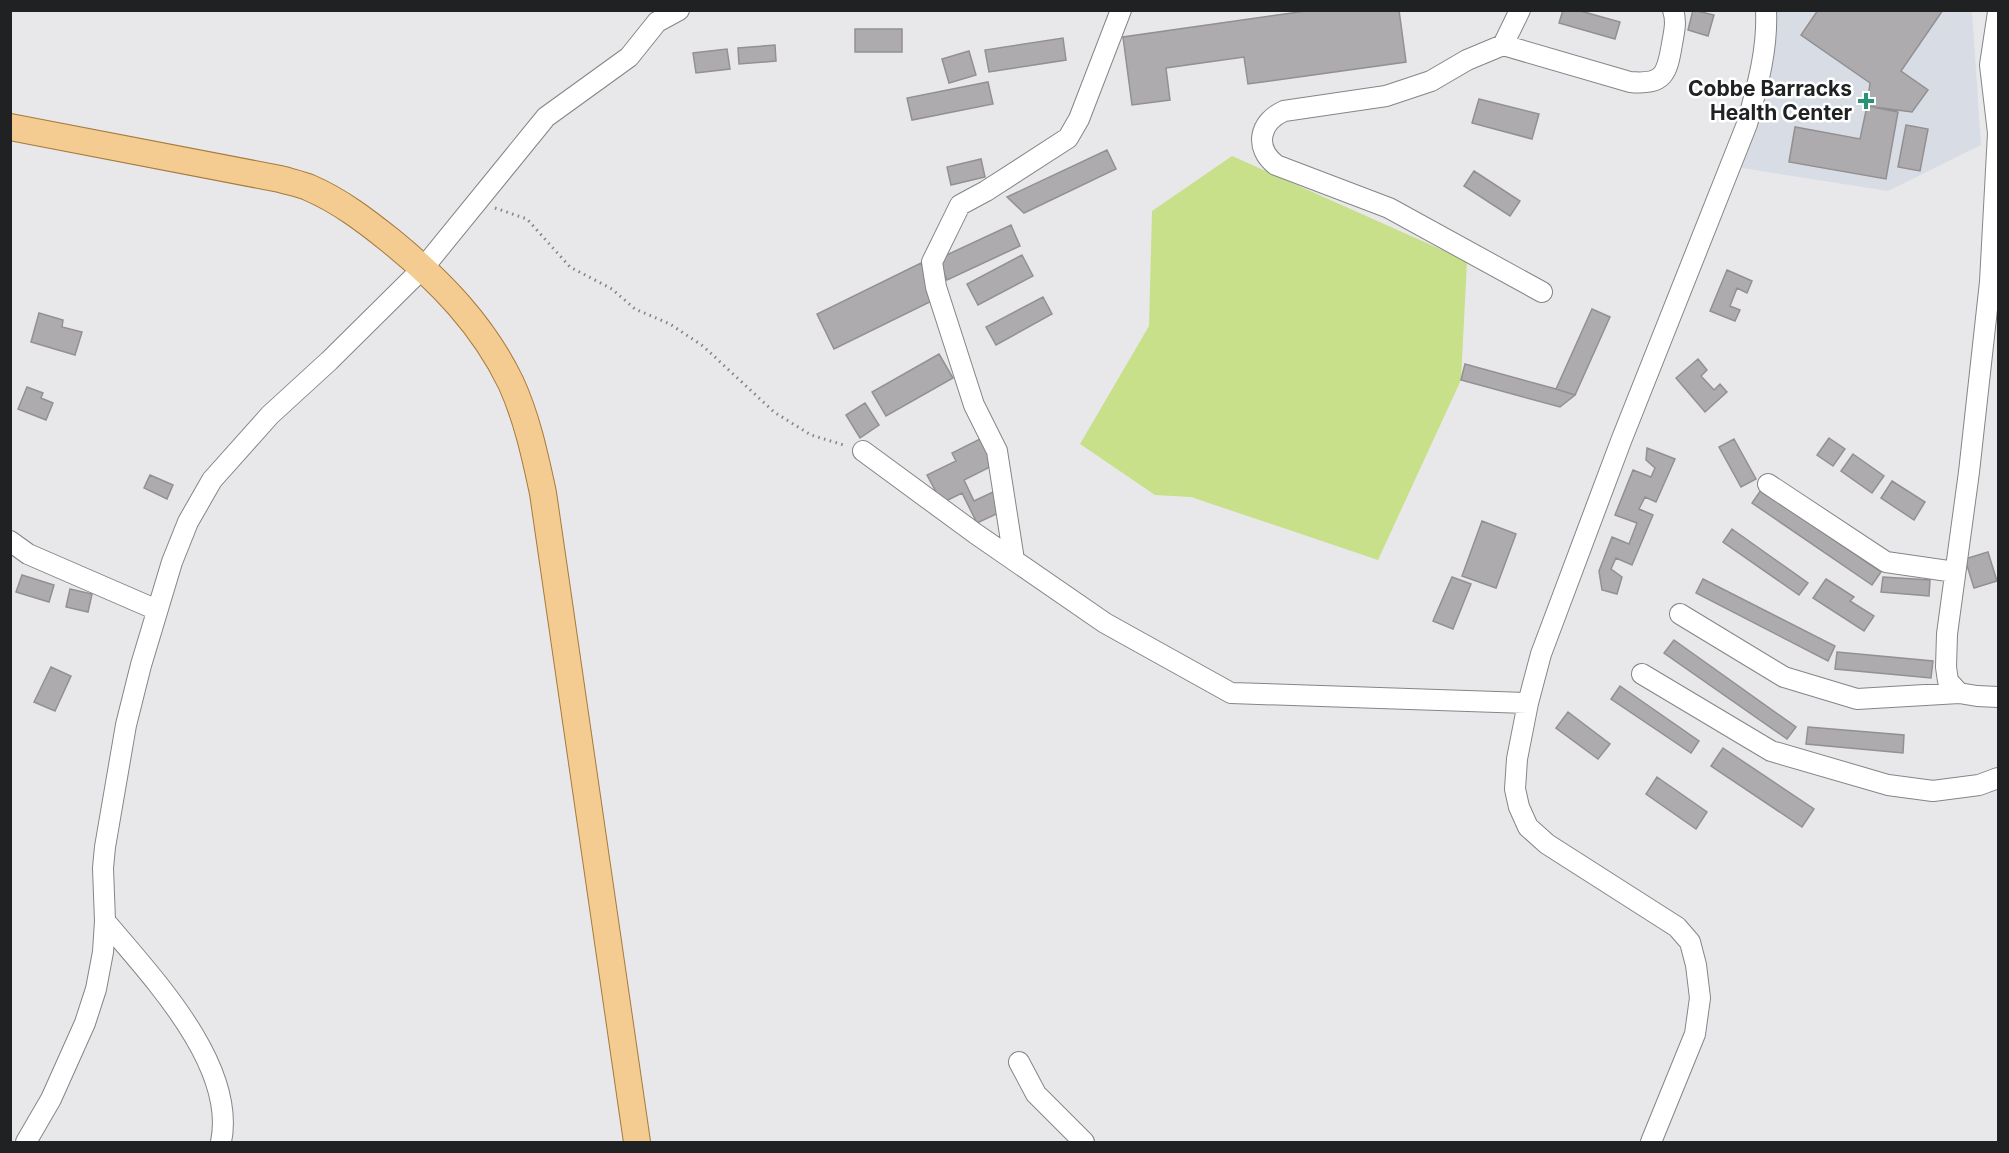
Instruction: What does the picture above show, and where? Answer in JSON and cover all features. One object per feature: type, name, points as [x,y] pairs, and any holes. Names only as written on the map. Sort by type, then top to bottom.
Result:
[{"type":"main road","points":[[10,127],[268,177],[309,188],[336,201],[368,222],[424,267],[455,298],[482,333],[511,384],[531,440],[543,493],[636,1143]]},
{"type":"street","points":[[26,1143],[51,1099],[85,1023],[96,989],[104,952],[104,868],[112,799],[126,725],[172,562],[188,522],[212,480],[270,415],[329,362],[424,267],[546,117],[629,57],[657,22],[680,10]]},
{"type":"street","points":[[1014,560],[997,451],[974,405],[936,287],[932,262],[960,205],[1068,138],[1078,119],[1121,10]]},
{"type":"street","points":[[1503,45],[1520,10]]},
{"type":"street","points":[[1542,292],[1389,208],[1276,165],[1267,158],[1262,146],[1265,127],[1272,117],[1284,111],[1386,96],[1431,81],[1467,60],[1503,45],[1630,82],[1648,84],[1668,69],[1676,19],[1673,10]]},
{"type":"street","points":[[1651,1143],[1695,1035],[1700,998],[1696,965],[1690,942],[1677,927],[1546,844],[1528,827],[1519,807],[1515,789],[1517,759],[1541,654],[1621,441],[1747,124],[1760,77],[1767,30],[1766,10]]},
{"type":"street","points":[[1959,693],[1948,681],[1947,634],[1990,282],[1998,133],[1990,65],[1996,38],[1998,12]]},
{"type":"street","points":[[863,451],[1105,623],[1231,693],[1528,703]]},
{"type":"street","points":[[1768,484],[1886,562],[1955,572]]},
{"type":"street","points":[[10,541],[28,554],[157,610]]},
{"type":"street","points":[[1680,614],[1784,677],[1857,699],[1959,693],[1998,697]]},
{"type":"street","points":[[1642,674],[1771,751],[1888,785],[1933,791],[1979,785],[1998,778]]},
{"type":"street","points":[[105,921],[172,1003],[195,1036],[213,1075],[221,1106],[223,1132],[220,1143]]},
{"type":"street","points":[[1019,1062],[1036,1094],[1084,1143]]},
{"type":"path","points":[[477,201],[527,219],[570,267],[612,289],[635,309],[670,324],[703,346],[774,412],[811,435],[863,451]]},
{"type":"shaded area","name":"Cobbe Barracks Health Center","points":[[1766,11],[1972,11],[1981,145],[1888,191],[1742,168],[1736,151]]},
{"type":"green space","points":[[1232,156],[1467,261],[1461,380],[1378,560],[1191,497],[1155,495],[1080,444],[1149,326],[1152,211]]},
{"type":"building","points":[[1313,10],[1399,10],[1406,62],[1248,84],[1244,57],[1166,68],[1170,100],[1132,105],[1123,37]]},
{"type":"building","points":[[1563,10],[1577,10],[1620,22],[1615,39],[1559,23]]},
{"type":"building","points":[[1693,10],[1714,15],[1708,36],[1688,30]]},
{"type":"building","points":[[1818,10],[1943,10],[1901,71],[1928,90],[1912,112],[1867,106],[1870,83],[1801,35]]},
{"type":"building","points":[[855,29],[902,29],[902,52],[855,52]]},
{"type":"building","points":[[1063,38],[1066,60],[989,72],[985,50]]},
{"type":"building","points":[[775,45],[776,61],[739,64],[738,48]]},
{"type":"building","points":[[727,49],[730,69],[696,73],[693,53]]},
{"type":"building","points":[[969,51],[976,75],[949,83],[942,59]]},
{"type":"building","points":[[988,82],[993,104],[912,120],[907,98]]},
{"type":"building","points":[[1479,99],[1539,114],[1532,139],[1472,123]]},
{"type":"building","points":[[1867,106],[1898,112],[1886,179],[1789,162],[1795,127],[1860,139]]},
{"type":"building","points":[[1906,125],[1928,129],[1920,171],[1898,167]]},
{"type":"building","points":[[1107,150],[1116,169],[1024,213],[1007,197]]},
{"type":"building","points":[[981,159],[985,177],[951,185],[947,167]]},
{"type":"building","points":[[1474,171],[1520,201],[1510,216],[1464,186]]},
{"type":"building","points":[[1011,225],[1020,246],[947,280],[938,259]]},
{"type":"building","points":[[1022,255],[1033,276],[978,305],[967,284]]},
{"type":"building","points":[[921,263],[938,298],[834,349],[817,314]]},
{"type":"building","points":[[1727,270],[1752,281],[1747,293],[1737,288],[1730,306],[1740,310],[1735,321],[1710,311]]},
{"type":"building","points":[[1043,297],[1052,314],[996,345],[986,327]]},
{"type":"building","points":[[1592,309],[1610,317],[1575,395],[1556,389]]},
{"type":"building","points":[[39,313],[63,320],[62,327],[82,332],[75,355],[31,342]]},
{"type":"building","points":[[939,354],[953,378],[886,416],[872,392]]},
{"type":"building","points":[[1698,359],[1707,370],[1701,376],[1714,390],[1720,384],[1727,392],[1705,412],[1676,378]]},
{"type":"building","points":[[1465,364],[1575,395],[1560,407],[1461,380]]},
{"type":"building","points":[[27,387],[43,393],[41,398],[53,403],[46,420],[18,409]]},
{"type":"building","points":[[865,403],[879,425],[860,438],[846,415]]},
{"type":"building","points":[[982,438],[996,464],[964,480],[974,501],[993,492],[1003,511],[977,523],[962,493],[942,503],[927,475],[956,461],[952,453]]},
{"type":"building","points":[[1829,438],[1845,449],[1833,466],[1817,455]]},
{"type":"building","points":[[1734,439],[1756,479],[1741,487],[1719,447]]},
{"type":"building","points":[[1647,448],[1675,459],[1656,502],[1645,497],[1639,509],[1653,515],[1632,565],[1616,558],[1611,569],[1622,577],[1617,594],[1602,590],[1599,571],[1612,537],[1629,544],[1637,523],[1615,515],[1633,470],[1651,477],[1655,468],[1646,460]]},
{"type":"building","points":[[1853,454],[1884,476],[1872,493],[1841,471]]},
{"type":"building","points":[[150,475],[173,485],[167,499],[144,488]]},
{"type":"building","points":[[1892,481],[1925,502],[1914,520],[1881,498]]},
{"type":"building","points":[[1761,490],[1881,572],[1872,585],[1752,503]]},
{"type":"building","points":[[1482,521],[1516,534],[1496,588],[1462,576]]},
{"type":"building","points":[[1732,529],[1808,583],[1799,595],[1723,542]]},
{"type":"building","points":[[1988,552],[1997,581],[1974,588],[1965,559]]},
{"type":"building","points":[[22,575],[54,585],[49,602],[16,592]]},
{"type":"building","points":[[1452,577],[1471,584],[1453,629],[1433,621]]},
{"type":"building","points":[[1883,577],[1930,580],[1929,596],[1881,592]]},
{"type":"building","points":[[1703,579],[1835,646],[1828,661],[1696,593]]},
{"type":"building","points":[[1826,579],[1854,597],[1850,601],[1874,616],[1864,631],[1813,598]]},
{"type":"building","points":[[70,589],[92,594],[88,612],[66,607]]},
{"type":"building","points":[[1674,640],[1796,727],[1787,739],[1664,653]]},
{"type":"building","points":[[1837,652],[1933,661],[1931,678],[1835,669]]},
{"type":"building","points":[[51,667],[71,676],[55,711],[34,702]]},
{"type":"building","points":[[1620,686],[1699,741],[1691,753],[1611,699]]},
{"type":"building","points":[[1568,712],[1610,744],[1598,759],[1556,728]]},
{"type":"building","points":[[1808,727],[1904,735],[1903,753],[1806,744]]},
{"type":"building","points":[[1723,748],[1814,809],[1802,827],[1711,766]]},
{"type":"building","points":[[1657,777],[1707,812],[1696,829],[1646,794]]},
{"type":"place","name":"Cobbe Barracks Health Center","points":[[1866,101]]}]
